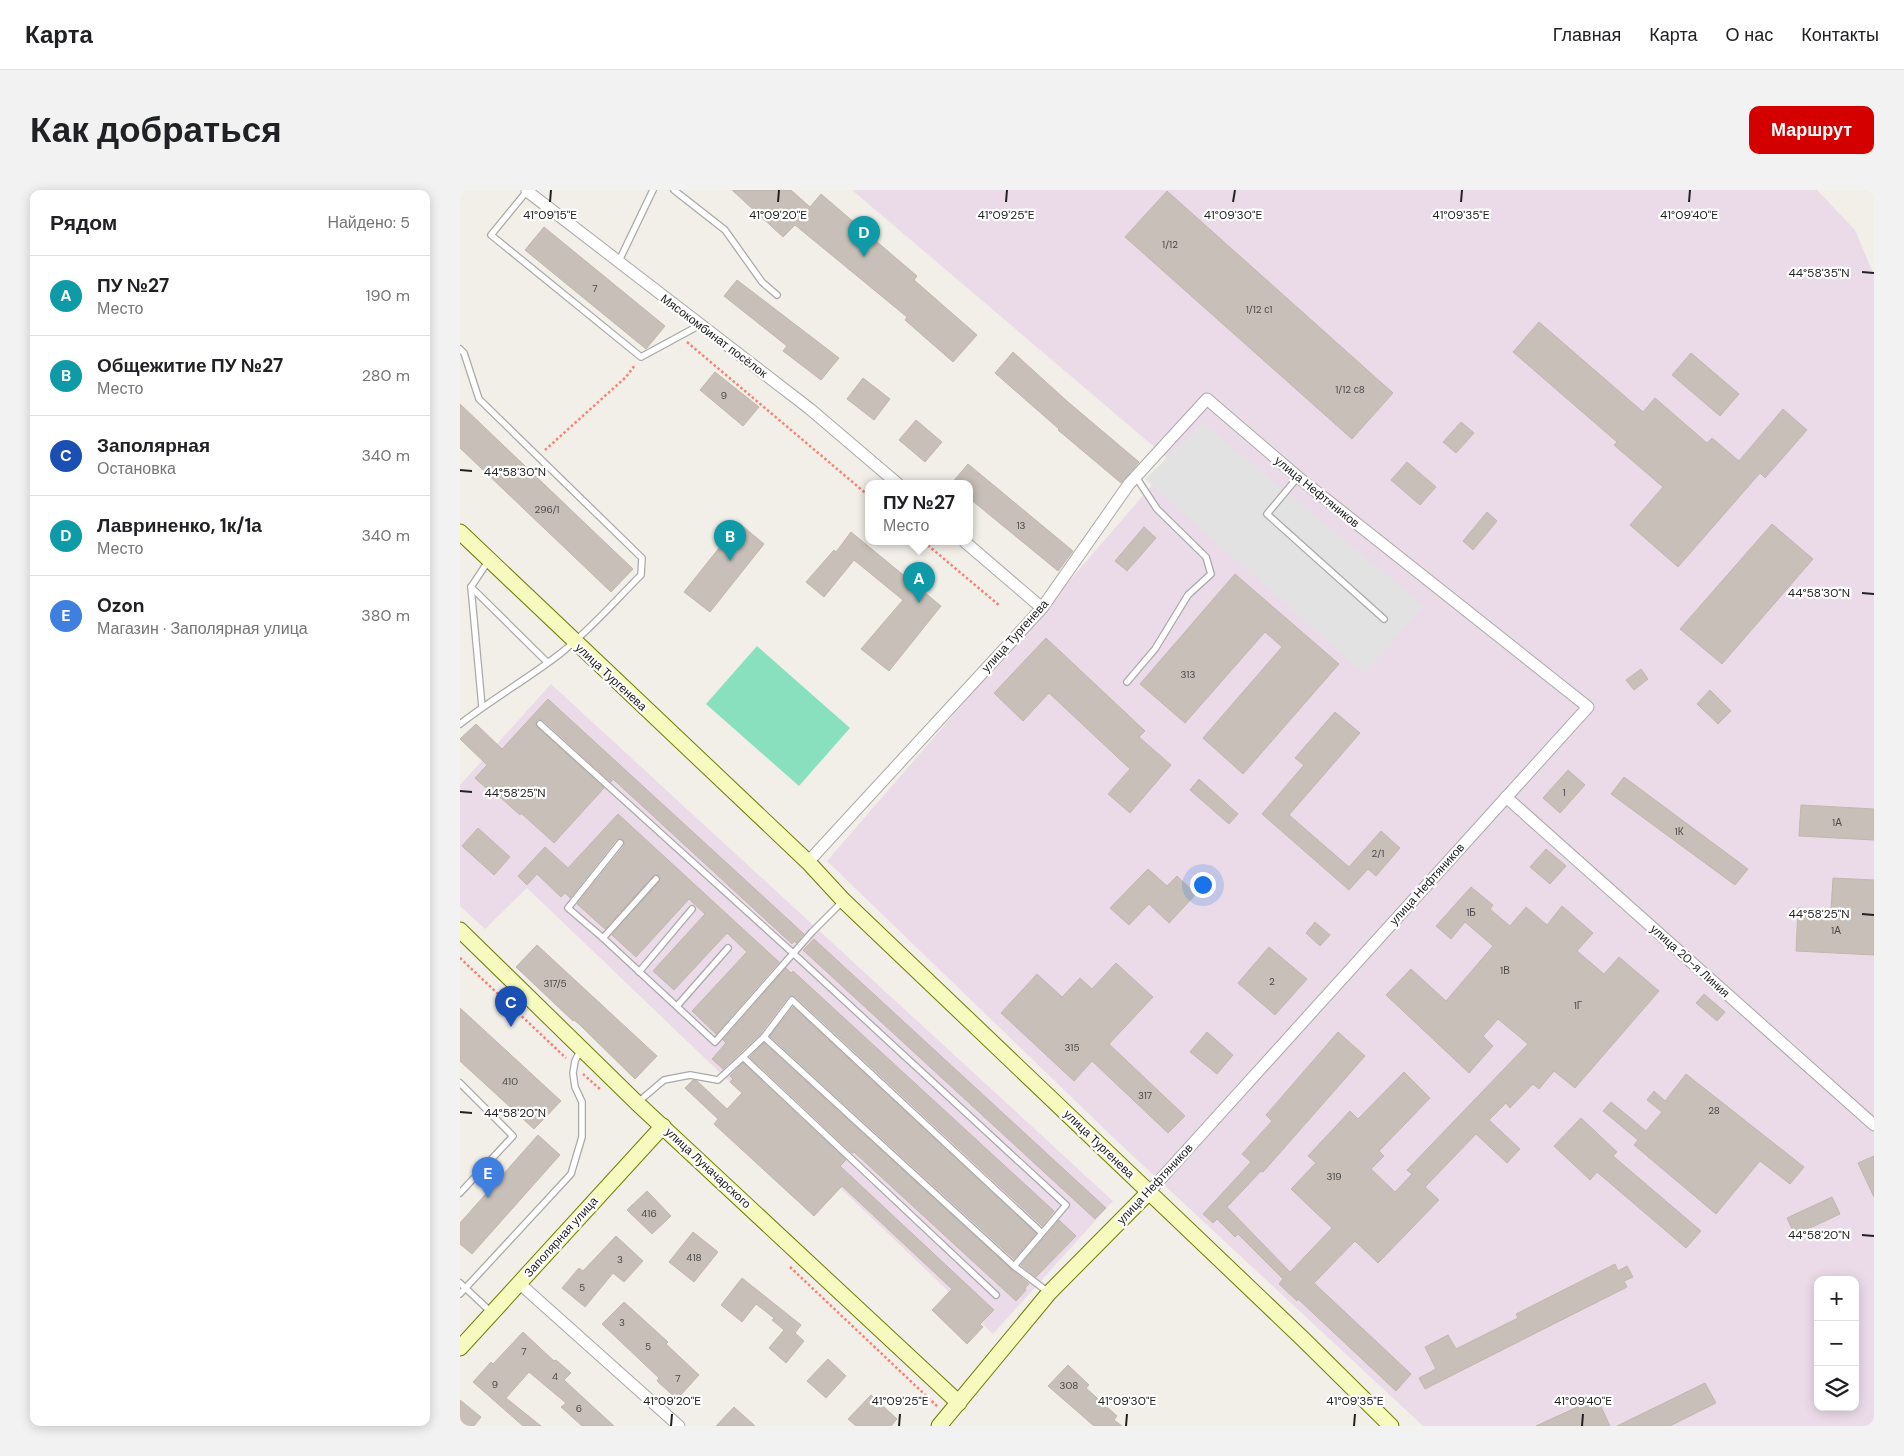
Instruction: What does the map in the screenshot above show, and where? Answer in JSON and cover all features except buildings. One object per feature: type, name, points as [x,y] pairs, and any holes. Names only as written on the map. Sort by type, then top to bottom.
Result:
[{"type":"street","name":"Мясокомбинат посёлок","points":[[527,191],[618,263],[810,409],[893,480]]},
{"type":"street","name":"улица Нефтяников","points":[[939,1426],[960,1403],[1049,1293],[1149,1192],[1588,707],[1298,477],[1207,398]]},
{"type":"street","name":"улица Тургенева","points":[[808,862],[1042,608],[1136,477],[1207,398]]},
{"type":"street","name":"улица Тургенева","points":[[460,532],[808,862],[844,901],[1303,1339],[1391,1426]]},
{"type":"street","points":[[968,545],[1042,608]]},
{"type":"street","name":"улица 20-я Линия","points":[[1506,797],[1874,1125]]},
{"type":"street","name":"улица Луначарского","points":[[460,930],[637,1103],[960,1403]]},
{"type":"street","name":"Заполярная улица","points":[[460,1348],[663,1126]]},
{"type":"street","points":[[519,1283],[679,1426]]},
{"type":"lane","points":[[618,263],[653,190]]},
{"type":"lane","points":[[674,190],[725,230],[762,282],[777,295]]},
{"type":"lane","points":[[527,191],[491,235],[641,357],[700,325]]},
{"type":"lane","points":[[460,349],[464,353],[478,399],[642,558],[641,575],[574,641],[460,724]]},
{"type":"lane","points":[[1126,682],[1155,648],[1188,595],[1211,574],[1206,557],[1157,509],[1136,477]]},
{"type":"lane","points":[[1298,477],[1267,514],[1384,619]]},
{"type":"lane","points":[[482,707],[471,587],[489,559]]},
{"type":"lane","points":[[471,587],[547,662]]},
{"type":"lane","points":[[540,724],[794,954],[1066,1205],[1014,1266]]},
{"type":"lane","points":[[620,843],[568,908],[678,1006],[715,1042],[812,932],[844,901]]},
{"type":"lane","points":[[603,938],[656,879]]},
{"type":"lane","points":[[639,972],[692,909]]},
{"type":"lane","points":[[678,1006],[728,948]]},
{"type":"lane","points":[[637,1103],[664,1080],[690,1075],[718,1080],[764,1036],[792,1000],[1042,1233]]},
{"type":"lane","points":[[764,1036],[1014,1266],[1049,1293]]},
{"type":"lane","points":[[460,1294],[571,1174],[582,1137],[582,1102],[575,1087],[573,1073],[575,1061],[582,1048]]},
{"type":"lane","points":[[743,1057],[996,1295]]},
{"type":"lane","points":[[460,1083],[512,1136],[460,1193]]},
{"type":"lane","points":[[460,1283],[492,1313]]},
{"type":"path","points":[[679,336],[865,493]]},
{"type":"path","points":[[538,456],[626,377],[641,357]]},
{"type":"path","points":[[928,545],[1000,606]]},
{"type":"shaded area","points":[[852,190],[1817,190],[1855,230],[1874,275],[1874,1426],[1423,1426],[1119,1143],[827,861],[1172,462]]},
{"type":"shaded area","points":[[1203,423],[1424,606],[1364,674],[1145,479]]},
{"type":"shaded area","points":[[551,684],[1113,1201],[993,1334],[527,888],[485,929],[460,906],[460,785]]},
{"type":"green space","points":[[757,646],[850,728],[799,786],[706,704]]},
{"type":"place","name":"Лавриненко, 1к/1а","points":[[864,257]]},
{"type":"place","name":"Общежитие ПУ №27","points":[[730,561]]},
{"type":"place","name":"ПУ №27","points":[[919,603]]},
{"type":"place","name":"Заполярная","points":[[511,1027]]},
{"type":"place","name":"Ozon","points":[[488,1198]]}]
